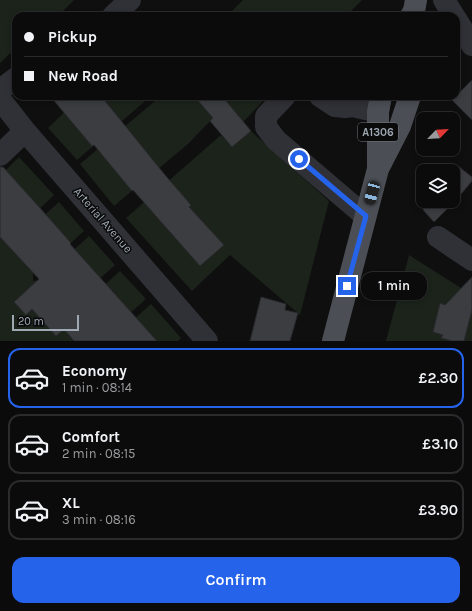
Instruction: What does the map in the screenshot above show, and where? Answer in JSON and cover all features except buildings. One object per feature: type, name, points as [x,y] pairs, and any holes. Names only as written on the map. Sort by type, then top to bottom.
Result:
[{"type":"main road","name":"A1306","points":[[333,341],[378,169],[400,126],[409,100]]},
{"type":"main road","name":"A1306","points":[[378,169],[379,104]]},
{"type":"street","points":[[117,12],[130,0]]},
{"type":"street","points":[[444,0],[452,12]]},
{"type":"street","points":[[460,25],[472,44]]},
{"type":"street","points":[[0,90],[12,81]]},
{"type":"street","name":"Arterial Avenue","points":[[0,99],[25,131],[207,341]]},
{"type":"street","points":[[281,100],[266,116],[266,127],[276,140],[366,216]]},
{"type":"street","points":[[326,100],[335,106],[345,107],[379,104]]},
{"type":"street","points":[[0,155],[25,131]]},
{"type":"street","points":[[438,237],[472,260]]},
{"type":"shaded area","points":[[0,0],[74,0],[62,12],[12,12],[12,52],[0,63]]},
{"type":"shaded area","points":[[243,0],[362,0],[350,12],[231,12]]},
{"type":"shaded area","points":[[77,100],[146,100],[77,160],[48,128]]},
{"type":"shaded area","points":[[156,100],[198,100],[213,118],[188,144],[114,206],[80,164]]},
{"type":"shaded area","points":[[225,100],[264,100],[243,122]]},
{"type":"shaded area","points":[[251,131],[329,201],[300,315],[230,255],[192,291],[126,218],[221,135],[232,147]]},
{"type":"shaded area","points":[[19,157],[54,195],[13,234],[18,239],[59,202],[84,231],[43,268],[33,272],[33,281],[41,280],[89,236],[115,265],[73,303],[78,309],[120,271],[146,299],[103,337],[95,341],[0,341],[0,176]]},
{"type":"shaded area","points":[[409,255],[461,288],[472,277],[472,341],[386,341]]},
{"type":"shaded area","points":[[151,304],[181,338],[178,341],[109,341]]},
{"type":"route","points":[[299,159],[332,189],[366,216],[347,286]]}]
